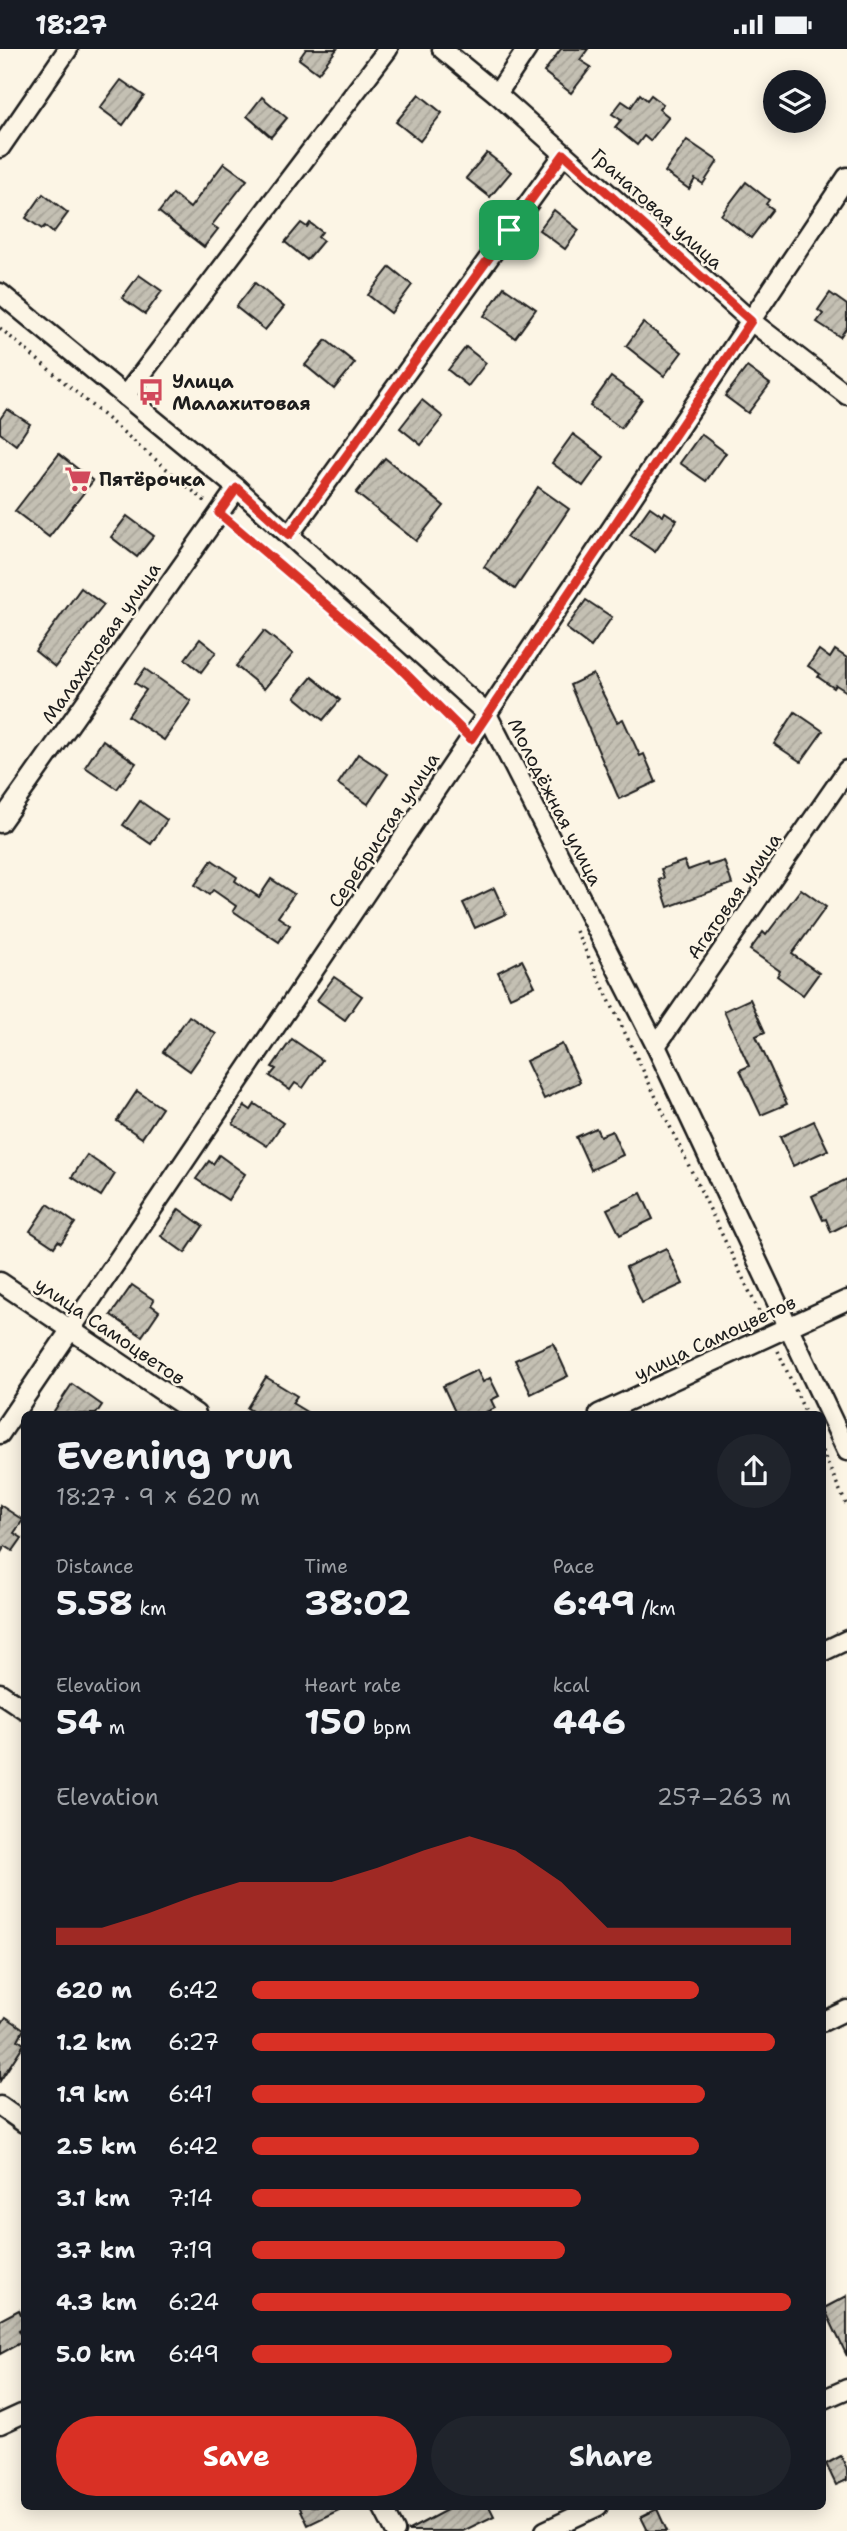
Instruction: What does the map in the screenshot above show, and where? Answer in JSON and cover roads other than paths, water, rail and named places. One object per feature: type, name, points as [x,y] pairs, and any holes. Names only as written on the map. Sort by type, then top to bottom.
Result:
[{"type":"street","points":[[0,148],[68,49]]},
{"type":"street","points":[[125,396],[388,49]]},
{"type":"street","name":"Гранатовая улица","points":[[442,49],[497,94],[751,321],[847,395]]},
{"type":"street","points":[[497,94],[527,49]]},
{"type":"street","points":[[289,535],[564,154]]},
{"type":"street","name":"Серебристая улица","points":[[0,1434],[471,739],[847,177]]},
{"type":"street","name":"Молодёжная улица","points":[[0,293],[237,488],[487,714],[656,1046],[847,1451]]},
{"type":"street","name":"Малахитовая улица","points":[[0,823],[6,800],[237,488]]},
{"type":"street","name":"Агатовая улица","points":[[656,1046],[847,770]]},
{"type":"street","name":"улица Самоцветов","points":[[0,1282],[192,1411]]},
{"type":"street","name":"улица Самоцветов","points":[[607,1411],[847,1300]]},
{"type":"street","points":[[826,1650],[847,1640]]},
{"type":"street","points":[[0,1693],[21,1707]]},
{"type":"street","points":[[826,2020],[847,2010]]},
{"type":"street","points":[[0,2106],[21,2121]]},
{"type":"street","points":[[826,2398],[847,2389]]},
{"type":"street","points":[[0,2424],[21,2414]]},
{"type":"street","points":[[384,2510],[395,2531]]},
{"type":"street","points":[[545,2531],[590,2510]]},
{"type":"place","name":"Улица Малахитовая","points":[[151,392]]},
{"type":"place","name":"Пятёрочка","points":[[78,479]]}]
